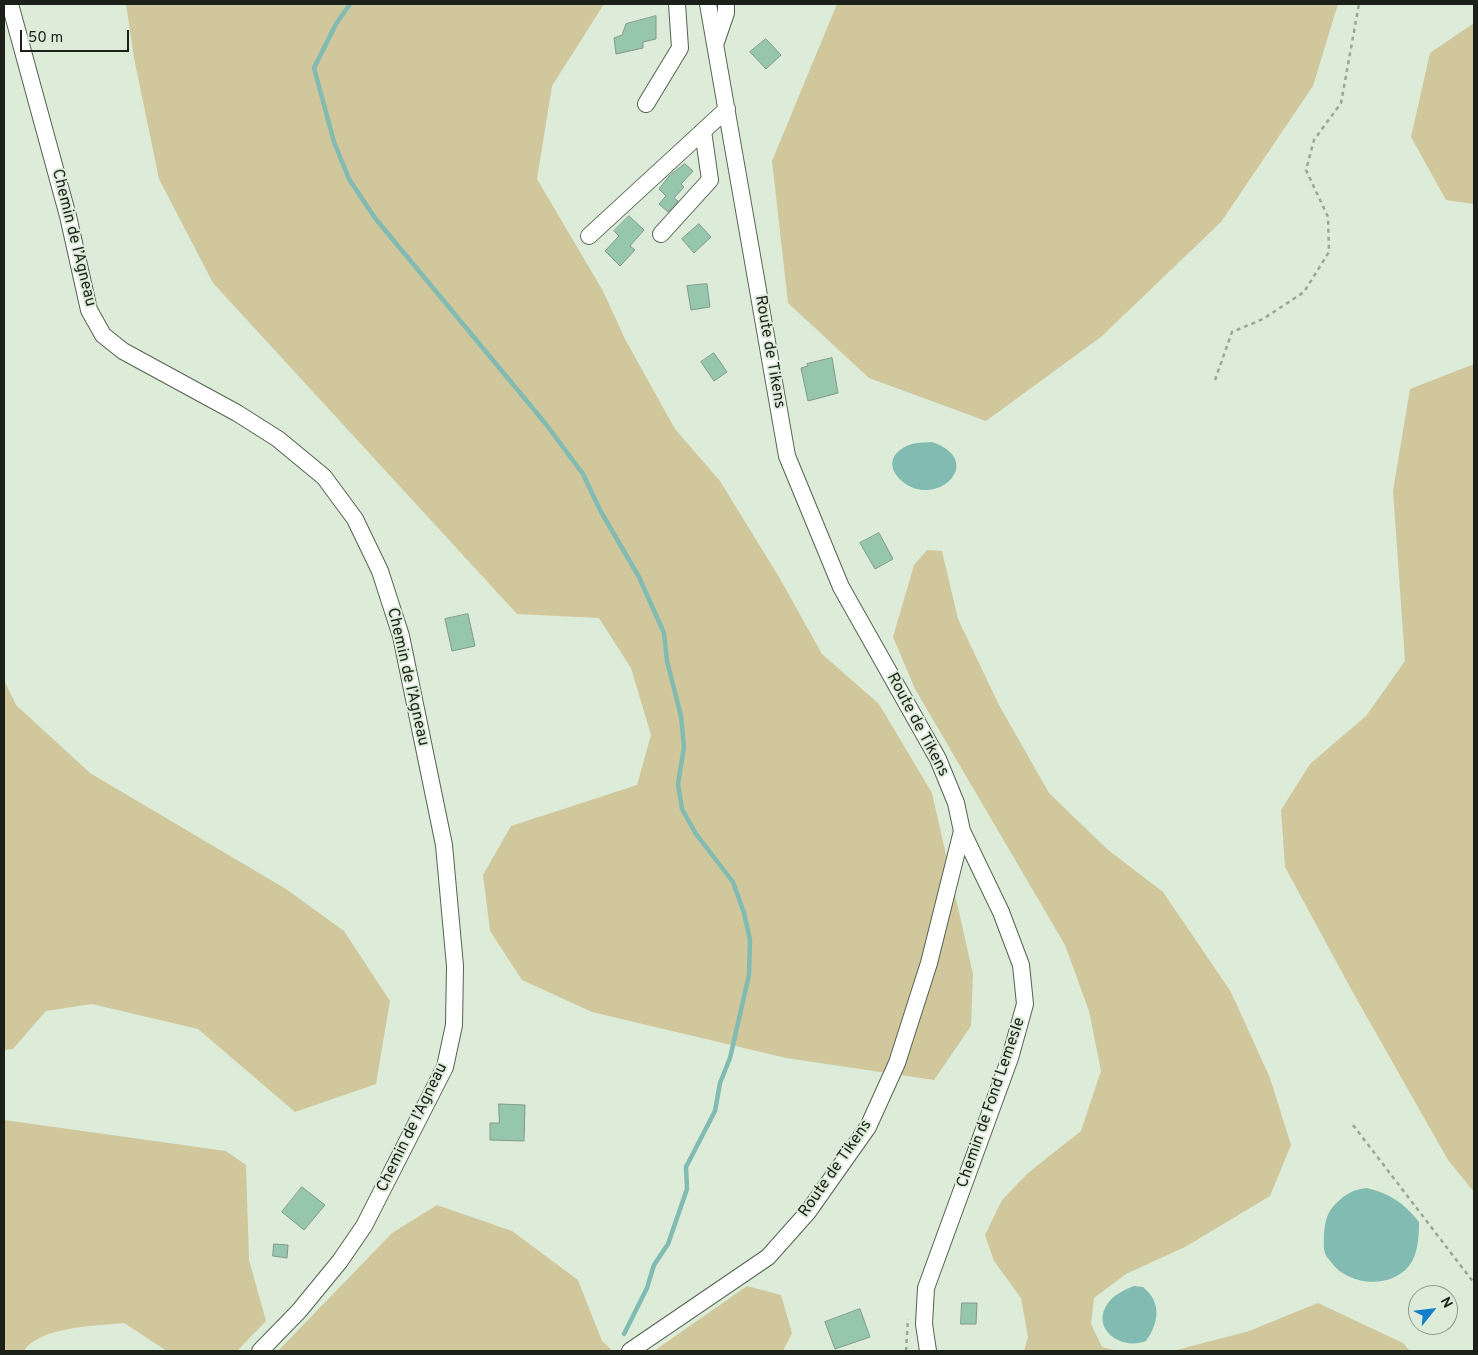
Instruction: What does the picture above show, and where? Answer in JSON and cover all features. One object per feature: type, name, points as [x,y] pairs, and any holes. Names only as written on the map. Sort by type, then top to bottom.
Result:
[{"type":"street","name":"Chemin de l’Agneau","points":[[10,4],[68,216],[89,310],[103,334],[123,351],[237,413],[278,439],[324,477],[355,519],[380,571],[401,636],[444,845],[455,966],[454,1025],[446,1067],[364,1226],[340,1261],[305,1304],[260,1351]]},
{"type":"street","points":[[646,104],[680,48],[677,4]]},
{"type":"street","name":"Route de Tikens","points":[[630,1351],[768,1257],[808,1212],[868,1127],[897,1063],[929,963],[962,830],[956,803],[938,759],[841,586],[787,456],[708,4]]},
{"type":"street","points":[[715,44],[726,13],[726,4]]},
{"type":"street","points":[[589,236],[727,109]]},
{"type":"street","points":[[661,234],[710,180],[703,131]]},
{"type":"street","name":"Chemin de Fond Lemesle","points":[[928,1351],[924,1324],[926,1288],[1010,1058],[1025,1004],[1021,965],[1001,912],[962,830]]},
{"type":"path","points":[[1215,380],[1232,332],[1263,319],[1304,292],[1329,252],[1328,217],[1306,170],[1314,140],[1341,103],[1360,4]]},
{"type":"path","points":[[1353,1125],[1474,1282]]},
{"type":"shaded area","points":[[126,4],[604,4],[552,86],[537,179],[603,291],[625,339],[675,429],[720,481],[779,577],[822,654],[879,704],[932,793],[973,974],[971,1026],[934,1080],[786,1058],[592,1012],[522,980],[490,931],[483,875],[511,826],[637,785],[651,735],[631,668],[599,618],[517,614],[213,283],[159,179],[134,58]]},
{"type":"shaded area","points":[[837,4],[1338,4],[1313,86],[1221,222],[1101,337],[986,421],[869,378],[788,303],[772,161]]},
{"type":"shaded area","points":[[1474,23],[1474,204],[1446,200],[1411,137],[1430,53]]},
{"type":"shaded area","points":[[1474,364],[1474,1192],[1448,1160],[1351,989],[1285,867],[1281,810],[1310,764],[1366,716],[1405,661],[1393,491],[1410,389]]},
{"type":"shaded area","points":[[927,550],[942,551],[958,619],[999,705],[1049,793],[1107,849],[1163,892],[1231,992],[1270,1078],[1291,1145],[1270,1196],[1185,1247],[1126,1274],[1094,1298],[1091,1324],[1102,1347],[1118,1351],[1024,1351],[1028,1337],[1021,1298],[994,1261],[985,1235],[1002,1200],[1028,1173],[1081,1131],[1101,1071],[1089,1011],[1065,945],[915,689],[893,637],[914,565]]},
{"type":"shaded area","points":[[4,680],[16,705],[90,773],[286,889],[344,931],[390,1001],[376,1084],[295,1112],[198,1029],[92,1004],[46,1011],[13,1049],[4,1050]]},
{"type":"shaded area","points":[[4,1120],[226,1151],[246,1165],[249,1260],[266,1321],[237,1351],[167,1351],[124,1323],[56,1332],[43,1336],[24,1351],[4,1351]]},
{"type":"shaded area","points":[[437,1205],[512,1231],[578,1280],[602,1341],[613,1351],[278,1351],[392,1233]]},
{"type":"shaded area","points":[[747,1286],[781,1295],[792,1333],[783,1351],[654,1351]]},
{"type":"shaded area","points":[[1318,1303],[1403,1343],[1410,1351],[1173,1351],[1249,1331]]},
{"type":"water","points":[[932,442],[948,450],[955,460],[956,470],[951,479],[942,486],[930,490],[916,489],[903,482],[894,472],[894,457],[902,448],[909,445]]},
{"type":"water","points":[[1367,1188],[1396,1200],[1419,1222],[1417,1245],[1412,1262],[1401,1274],[1391,1279],[1368,1282],[1357,1280],[1338,1270],[1326,1256],[1324,1234],[1328,1214],[1339,1200],[1347,1194]]},
{"type":"water","points":[[1134,1286],[1143,1287],[1149,1293],[1156,1306],[1157,1313],[1154,1327],[1146,1341],[1127,1343],[1110,1335],[1105,1329],[1103,1312],[1111,1300]]},
{"type":"building","points":[[656,16],[656,39],[643,42],[643,48],[616,54],[614,38],[622,35],[626,24]]},
{"type":"building","points":[[766,39],[781,55],[766,69],[750,52]]},
{"type":"building","points":[[685,164],[693,171],[681,184],[684,187],[674,198],[678,201],[668,212],[659,204],[666,196],[659,189],[670,175]]},
{"type":"building","points":[[629,216],[644,230],[630,246],[635,250],[620,266],[605,251],[619,236],[614,231]]},
{"type":"building","points":[[699,224],[711,237],[694,253],[682,239]]},
{"type":"building","points":[[707,284],[710,307],[691,310],[687,286]]},
{"type":"building","points":[[714,353],[727,372],[714,381],[701,362]]},
{"type":"building","points":[[832,358],[838,393],[808,401],[801,368],[808,366],[807,364]]},
{"type":"building","points":[[879,533],[893,559],[875,569],[860,543]]},
{"type":"building","points":[[468,614],[475,646],[452,651],[445,619]]},
{"type":"building","points":[[499,1104],[525,1105],[524,1141],[490,1140],[490,1123],[499,1123]]},
{"type":"building","points":[[302,1187],[325,1205],[304,1230],[282,1212]]},
{"type":"building","points":[[274,1244],[288,1245],[287,1258],[273,1256]]},
{"type":"building","points":[[962,1303],[977,1303],[976,1324],[961,1324]]},
{"type":"building","points":[[860,1309],[870,1337],[835,1349],[825,1322]]},
{"type":"waterway","points":[[350,4],[336,24],[314,68],[334,142],[349,179],[375,218],[545,423],[583,474],[600,510],[639,577],[664,633],[667,661],[681,716],[684,747],[678,784],[682,809],[696,834],[733,882],[744,913],[750,940],[749,975],[730,1058],[720,1083],[715,1111],[686,1167],[687,1189],[668,1244],[654,1265],[647,1288],[624,1334]]}]
